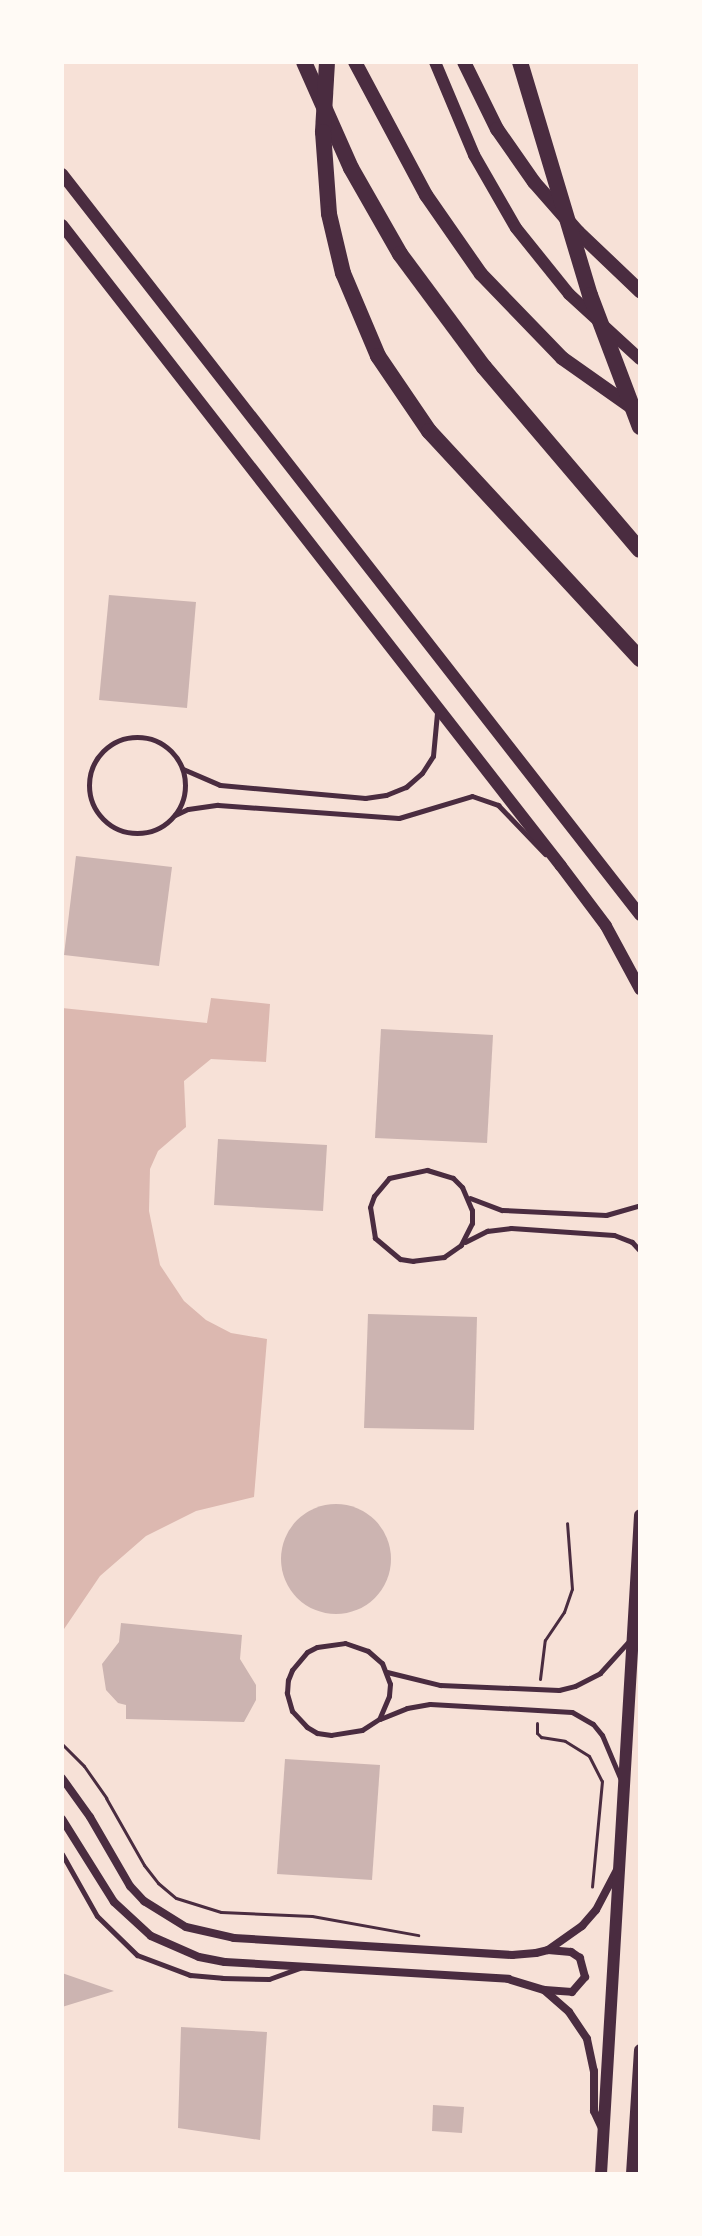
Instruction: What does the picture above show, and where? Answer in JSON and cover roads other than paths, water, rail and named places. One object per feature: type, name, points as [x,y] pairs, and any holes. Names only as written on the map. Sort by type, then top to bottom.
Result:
[{"type":"highway","points":[[304,62],[351,168],[400,254],[456,331],[640,550]]},
{"type":"highway","points":[[327,62],[323,146],[329,214],[343,273],[378,356],[429,431],[640,659]]},
{"type":"highway","points":[[520,62],[590,295],[640,427]]},
{"type":"highway","points":[[529,62],[529,84]]},
{"type":"main road","points":[[355,62],[426,195],[481,274],[562,358],[640,413]]},
{"type":"main road","points":[[435,62],[474,155],[516,228],[569,294],[640,359]]},
{"type":"main road","points":[[464,62],[497,129],[534,182],[578,232],[640,291]]},
{"type":"main road","points":[[62,174],[640,915]]},
{"type":"main road","points":[[62,225],[432,696],[561,866],[606,926],[640,989]]},
{"type":"main road","points":[[601,2174],[640,1515]]},
{"type":"main road","points":[[632,2174],[640,2050]]},
{"type":"street","points":[[62,1778],[90,1817],[130,1886],[144,1901],[186,1927],[234,1938],[293,1943],[512,1955],[548,1950],[571,1952],[580,1958],[585,1977],[572,1992],[544,1990],[508,1979],[199,1957],[151,1936],[130,1919],[100,1884],[62,1819]]},
{"type":"street","points":[[548,1950],[582,1926],[596,1910],[621,1862]]},
{"type":"street","points":[[544,1990],[569,2012],[587,2039],[594,2071],[594,2111],[604,2133]]},
{"type":"lane","points":[[183,769],[220,785],[365,798],[386,795],[406,787],[422,773],[433,756],[438,716],[432,696]]},
{"type":"lane","points":[[175,815],[186,785],[183,769],[162,743],[136,737],[110,746],[93,766],[90,779],[93,805],[111,826],[124,832],[152,831],[188,809],[218,805],[399,818],[472,796],[498,805],[527,837],[561,866]]},
{"type":"lane","points":[[640,1205],[606,1215],[502,1210],[469,1198],[453,1178],[442,1173],[411,1171],[389,1178],[374,1196],[370,1207],[375,1238],[400,1259],[413,1261],[444,1257],[487,1231],[511,1228],[614,1235],[632,1242],[640,1251]]},
{"type":"lane","points":[[461,1245],[472,1223],[469,1198]]},
{"type":"lane","points":[[386,1672],[440,1685],[559,1690],[585,1682],[613,1662],[634,1633]]},
{"type":"lane","points":[[379,1719],[389,1696],[386,1672],[368,1651],[345,1643],[329,1644],[307,1652],[292,1670],[287,1693],[292,1711],[317,1733],[346,1734],[362,1730],[379,1719],[407,1708],[430,1704],[572,1712],[593,1724],[609,1747],[625,1790]]},
{"type":"lane","points":[[62,1854],[97,1916],[137,1955],[190,1975],[222,1978],[269,1979],[303,1966]]}]
